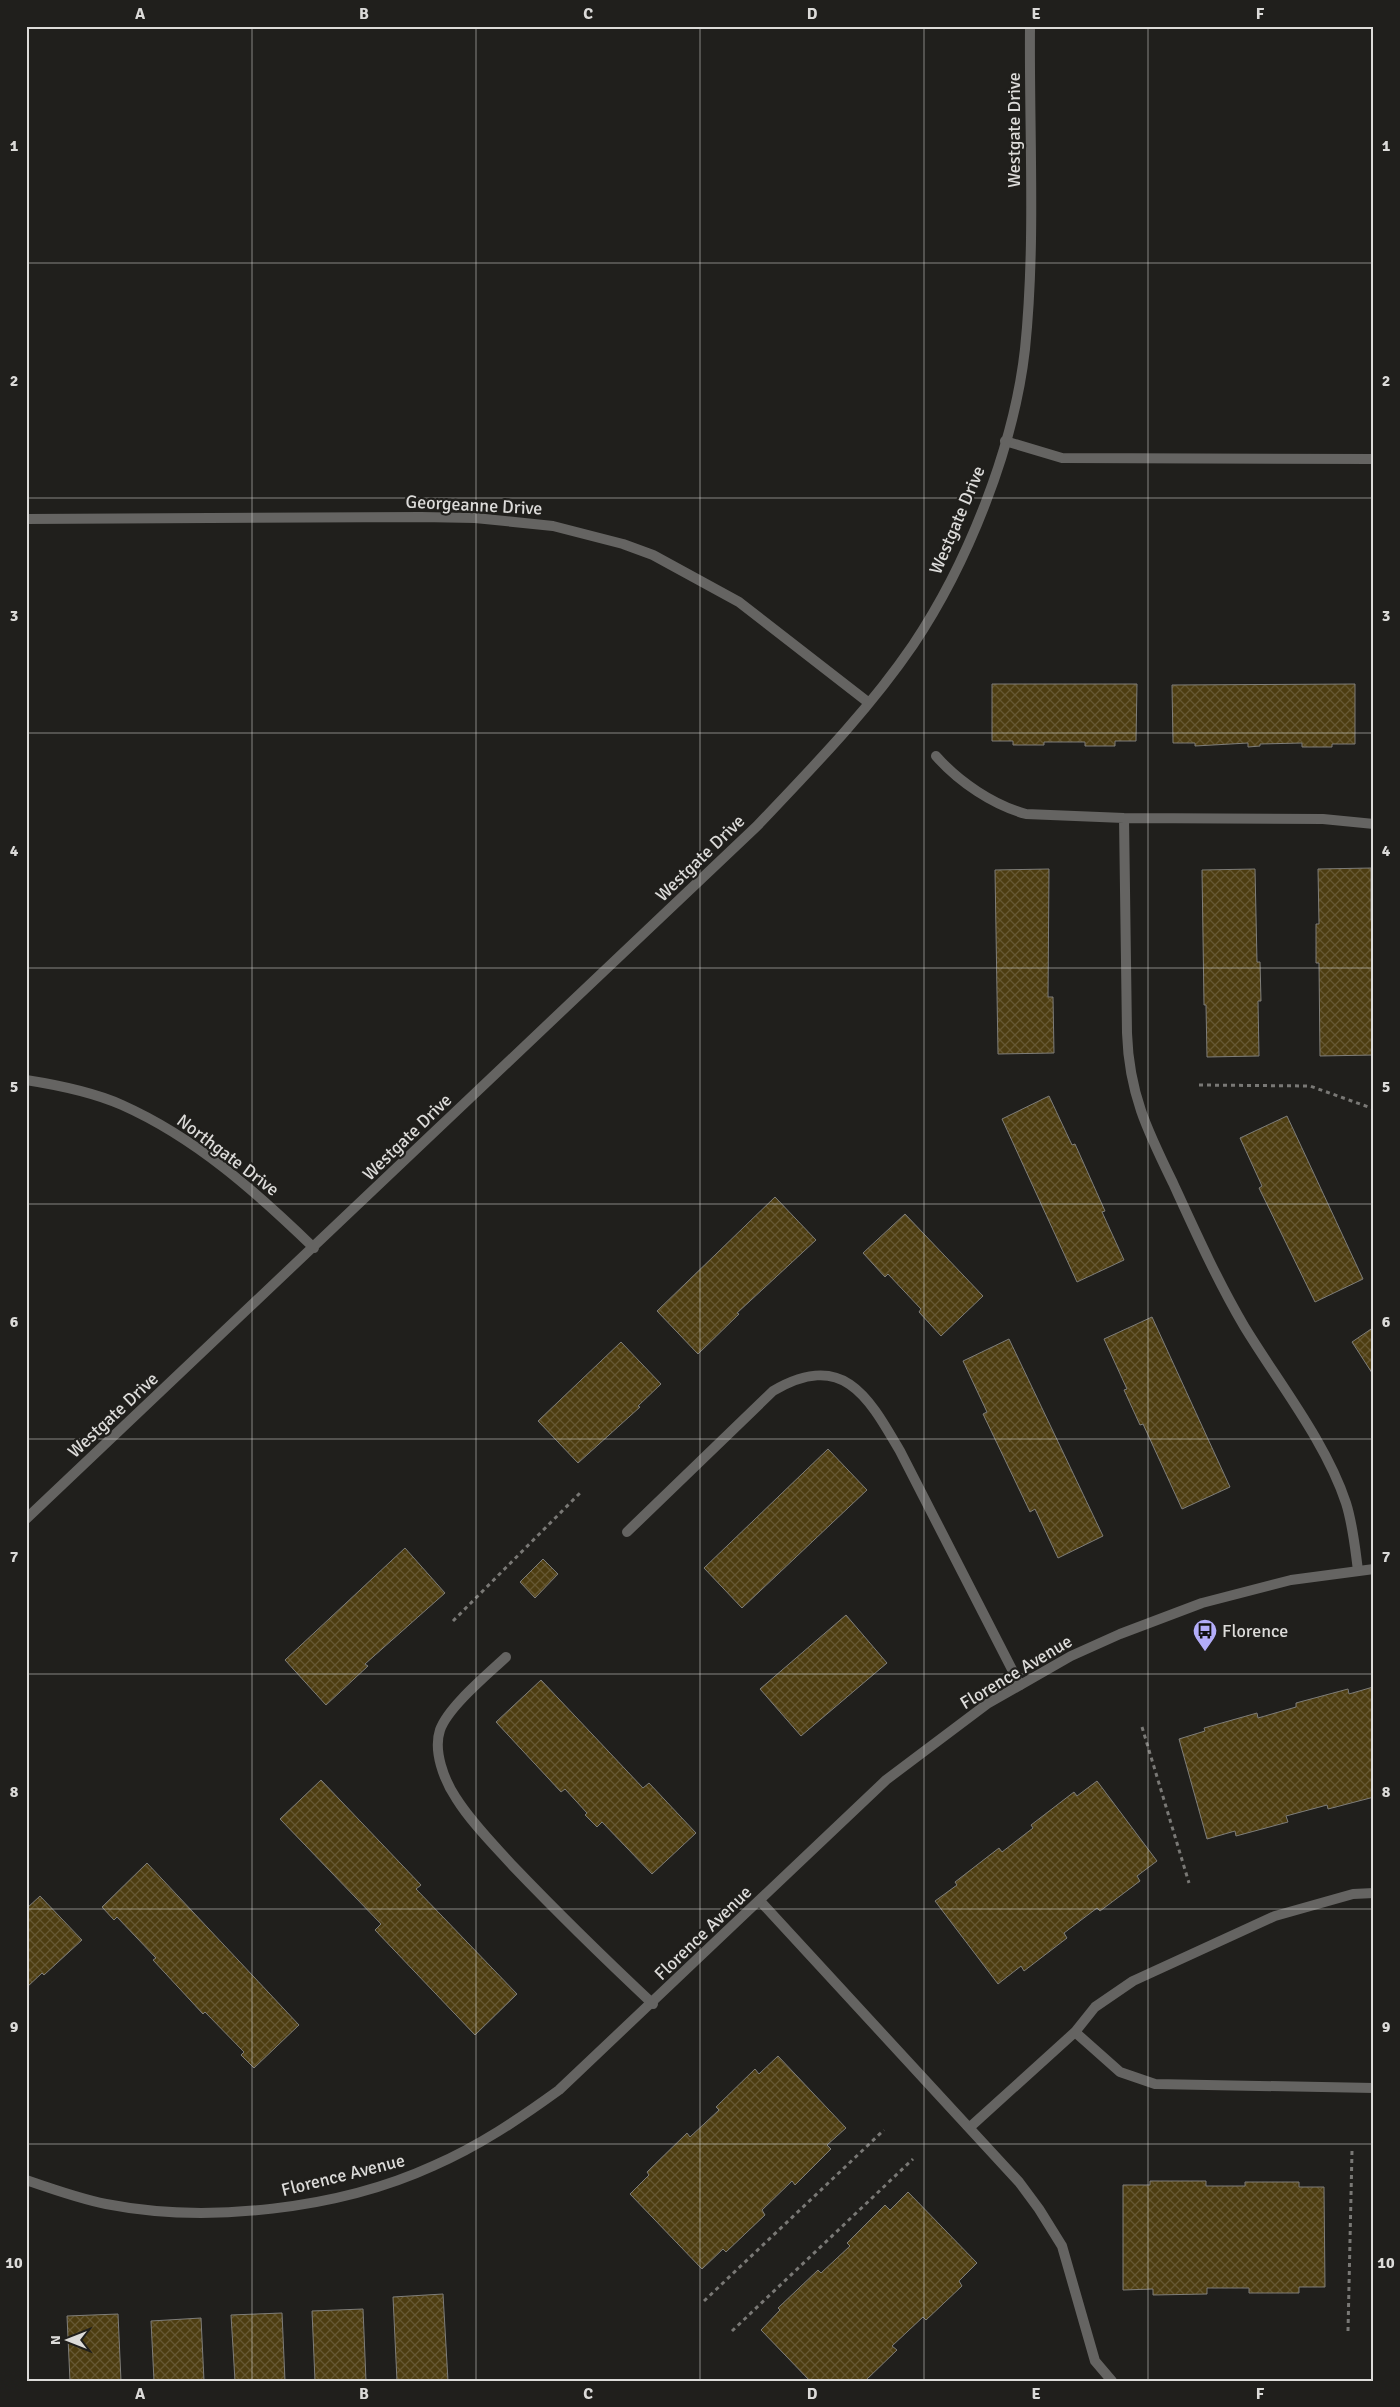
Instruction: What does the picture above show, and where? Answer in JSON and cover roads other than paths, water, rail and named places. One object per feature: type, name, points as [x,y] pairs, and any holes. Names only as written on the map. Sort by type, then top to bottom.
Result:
[{"type":"street","name":"Westgate Drive","points":[[26,1519],[757,826],[837,741],[913,644],[959,565],[1006,441],[1018,394],[1030,294],[1030,26]]},
{"type":"street","points":[[1006,441],[1062,458],[1374,458]]},
{"type":"street","name":"Georgeanne Drive","points":[[26,519],[421,517],[475,518],[553,526],[623,544],[653,555],[712,585],[739,602],[868,703]]},
{"type":"street","points":[[936,756],[978,791],[1010,810],[1026,814],[1124,818],[1323,819],[1374,824]]},
{"type":"street","points":[[1124,818],[1127,1040],[1128,1063],[1134,1093],[1145,1126],[1218,1279],[1330,1464],[1346,1503],[1358,1570]]},
{"type":"street","name":"Northgate Drive","points":[[26,1080],[96,1095],[121,1104],[181,1137],[242,1181],[314,1248]]},
{"type":"street","points":[[627,1532],[773,1391],[792,1380],[824,1375],[836,1376],[849,1382],[881,1418],[900,1451],[1020,1684]]},
{"type":"street","name":"Florence Avenue","points":[[26,2180],[105,2204],[184,2212],[284,2208],[322,2201],[393,2182],[433,2166],[513,2124],[560,2090],[653,2004],[886,1780],[987,1704],[1071,1656],[1112,1638],[1202,1604],[1291,1580],[1374,1569]]},
{"type":"street","points":[[506,1657],[450,1713],[440,1730],[438,1743],[440,1762],[445,1779],[456,1799],[502,1854],[576,1933],[653,2004]]},
{"type":"street","points":[[969,2128],[1075,2032],[1095,2007],[1142,1977],[1275,1916],[1353,1894],[1374,1893]]},
{"type":"street","points":[[760,1901],[969,2128],[1039,2208],[1062,2246],[1095,2361],[1112,2381]]},
{"type":"street","points":[[1075,2032],[1120,2072],[1155,2084],[1374,2088]]},
{"type":"place","name":"Florence","points":[[1205,1652]]}]
